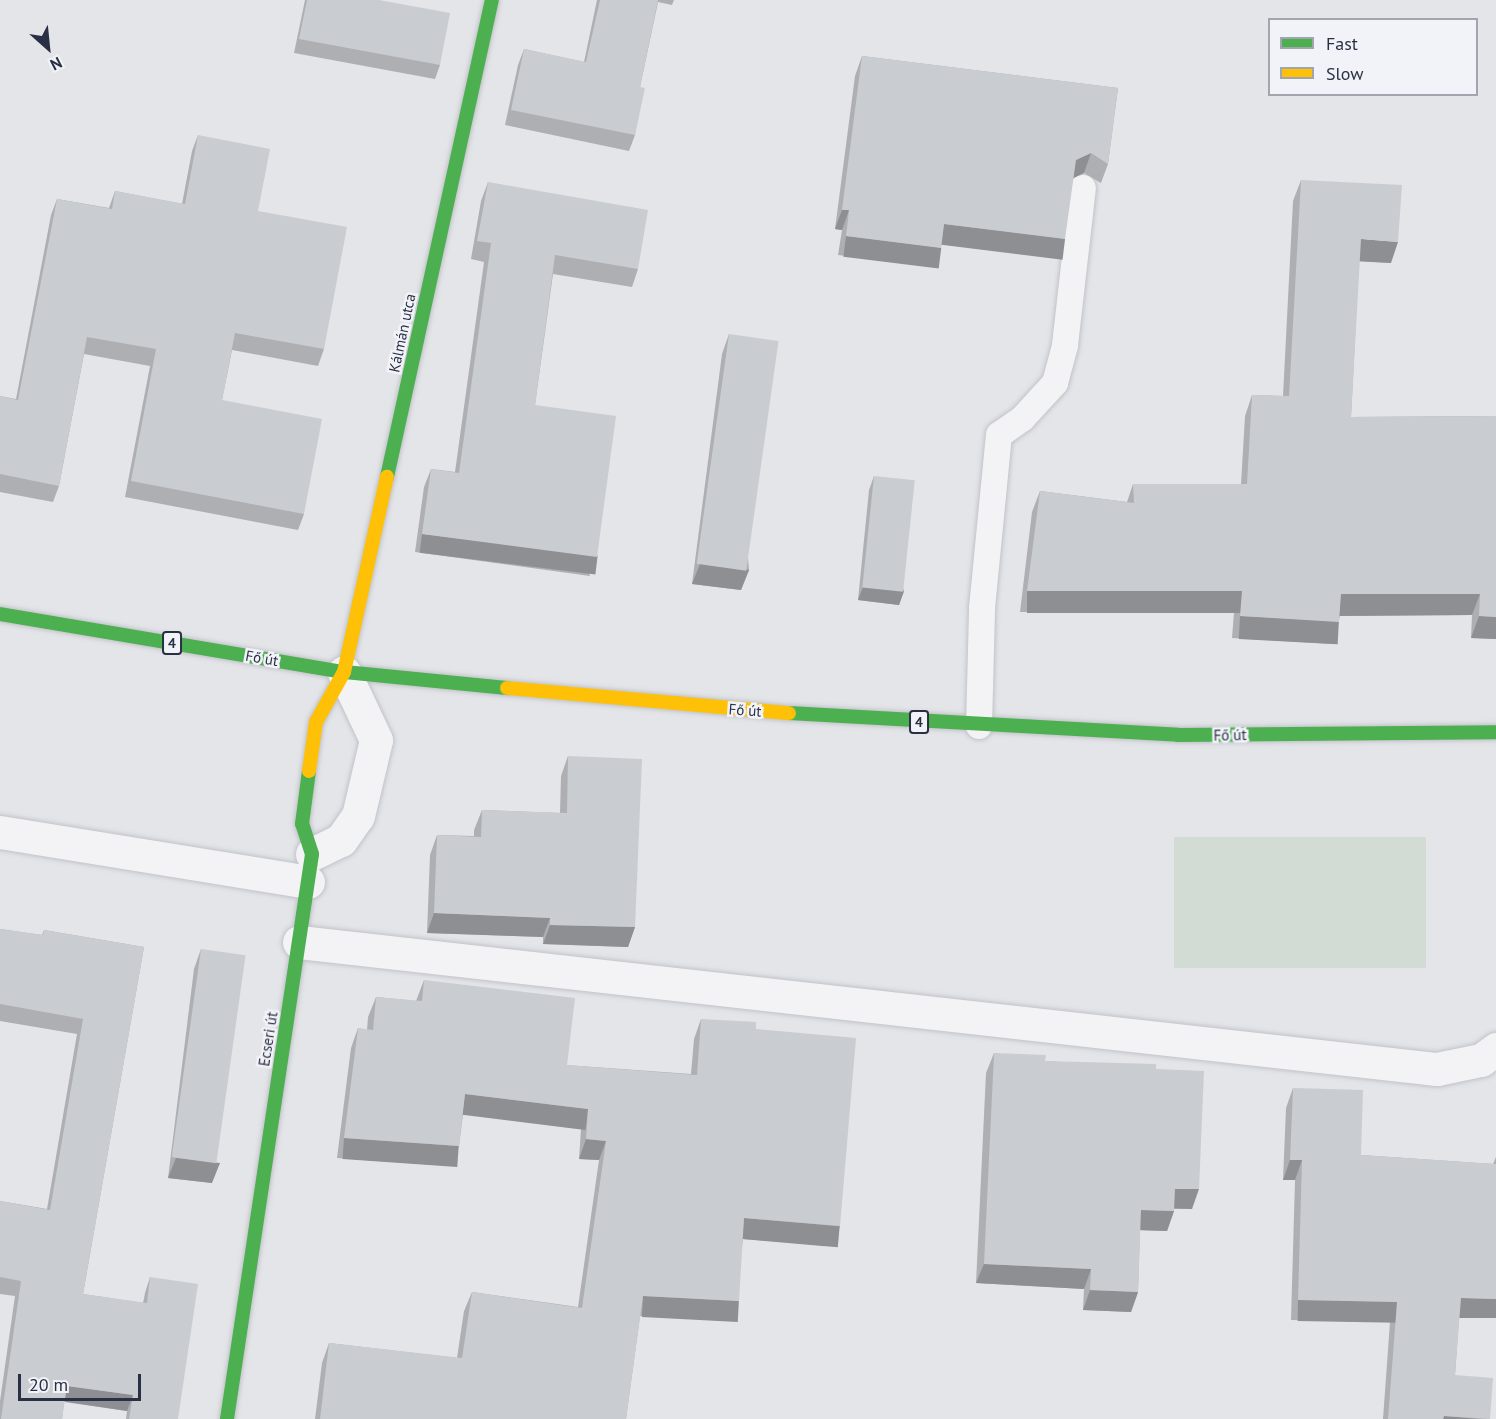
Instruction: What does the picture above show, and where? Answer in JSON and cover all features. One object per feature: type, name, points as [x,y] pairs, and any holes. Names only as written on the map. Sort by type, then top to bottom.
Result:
[{"type":"main road","name":"Kálmán utca","points":[[344,672],[492,0]]},
{"type":"main road","name":"Fő út","points":[[0,614],[344,672],[526,692],[979,726],[1178,735],[1496,732]]},
{"type":"main road","name":"Ecseri út","points":[[227,1419],[310,868],[302,824],[315,722],[344,672]]},
{"type":"street","points":[[0,832],[310,868],[341,840],[358,816],[376,740],[344,672]]},
{"type":"street","points":[[299,942],[1437,1069],[1481,1060],[1496,1049]]},
{"type":"lane","points":[[979,726],[982,608],[999,435],[1022,419],[1055,383],[1065,345],[1083,188]]},
{"type":"shaded area","points":[[1174,837],[1426,837],[1426,968],[1174,968]]},
{"type":"building","points":[[307,0],[379,0],[450,13],[440,65],[299,39]]},
{"type":"building","points":[[600,0],[658,0],[640,87],[645,88],[635,135],[511,110],[524,49],[586,62]]},
{"type":"building","points":[[862,56],[1118,88],[1108,164],[1091,153],[1076,160],[1065,239],[944,224],[941,248],[846,236],[849,210],[842,210]]},
{"type":"building","points":[[198,135],[270,149],[258,211],[347,227],[324,349],[235,333],[222,400],[322,419],[304,514],[131,481],[156,349],[87,337],[59,486],[0,474],[0,396],[18,400],[57,199],[112,209],[115,191],[185,204]]},
{"type":"building","points":[[1301,180],[1402,185],[1398,242],[1361,239],[1351,417],[1496,416],[1496,617],[1479,616],[1480,594],[1341,594],[1339,622],[1240,616],[1242,591],[1027,591],[1040,491],[1134,503],[1133,484],[1247,484],[1252,395],[1289,396]]},
{"type":"building","points":[[488,182],[648,210],[638,269],[555,255],[535,405],[616,416],[597,557],[422,534],[431,469],[459,473],[491,243],[477,241]]},
{"type":"building","points":[[729,334],[779,341],[746,571],[697,564]]},
{"type":"building","points":[[874,476],[915,480],[903,592],[862,587]]},
{"type":"building","points":[[568,756],[642,759],[635,927],[550,925],[550,918],[434,913],[437,835],[481,837],[482,810],[567,813]]},
{"type":"building","points":[[0,929],[43,935],[44,930],[144,947],[83,1294],[147,1303],[150,1277],[198,1284],[178,1419],[129,1419],[133,1395],[67,1386],[62,1419],[1,1419],[21,1281],[0,1277],[0,1201],[50,1210],[83,1019],[0,1004]]},
{"type":"building","points":[[201,949],[246,955],[216,1163],[172,1157]]},
{"type":"building","points":[[424,980],[575,998],[567,1065],[697,1075],[701,1019],[756,1022],[756,1029],[856,1038],[840,1226],[744,1218],[739,1301],[643,1296],[626,1419],[320,1419],[329,1343],[462,1358],[472,1292],[582,1308],[606,1141],[586,1139],[588,1109],[465,1094],[459,1146],[344,1138],[358,1028],[373,1030],[376,997],[422,1001]]},
{"type":"building","points":[[994,1053],[1046,1055],[1045,1061],[1156,1064],[1156,1069],[1204,1071],[1199,1189],[1175,1189],[1174,1211],[1141,1210],[1138,1292],[1090,1290],[1091,1269],[984,1264]]},
{"type":"building","points":[[1293,1088],[1363,1090],[1361,1155],[1496,1164],[1496,1299],[1461,1298],[1455,1375],[1493,1378],[1490,1419],[1444,1416],[1443,1419],[1388,1419],[1397,1302],[1298,1300],[1302,1160],[1290,1160]]},
{"type":"traffic: fast","points":[[387,477],[492,0]]},
{"type":"traffic: fast","points":[[0,614],[344,672],[507,688]]},
{"type":"traffic: fast","points":[[789,713],[1178,735],[1496,732]]},
{"type":"traffic: fast","points":[[227,1419],[312,854],[302,824],[309,771]]},
{"type":"traffic: slow","points":[[309,771],[316,722],[344,672],[387,477]]},
{"type":"traffic: slow","points":[[507,688],[789,713]]}]
